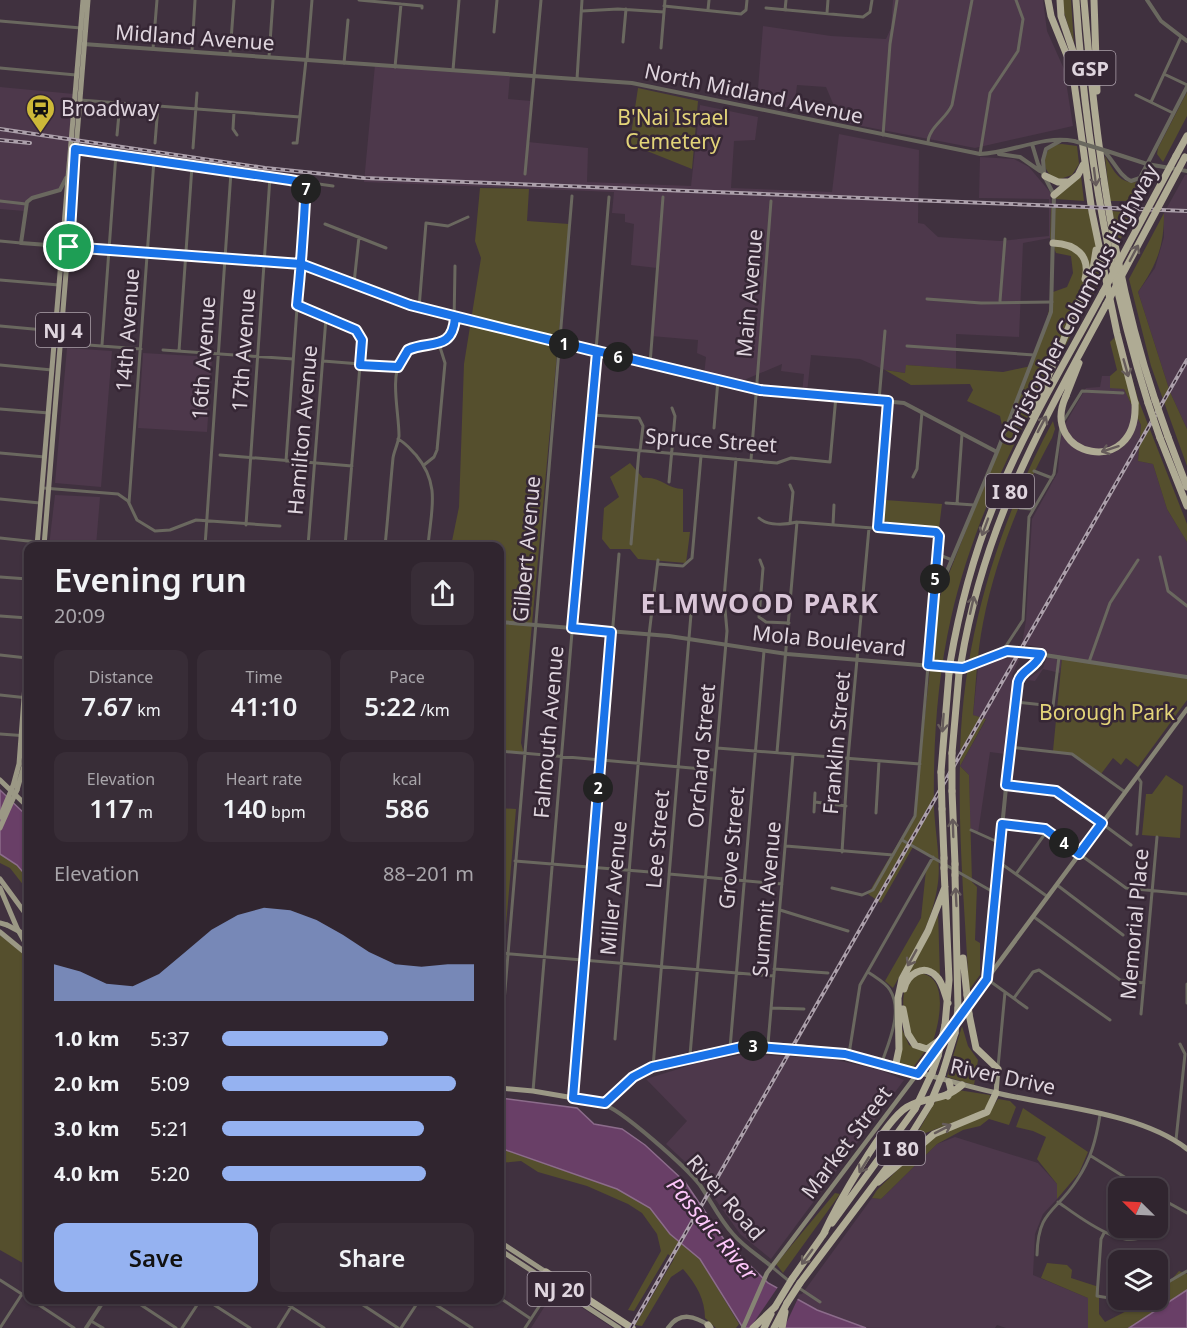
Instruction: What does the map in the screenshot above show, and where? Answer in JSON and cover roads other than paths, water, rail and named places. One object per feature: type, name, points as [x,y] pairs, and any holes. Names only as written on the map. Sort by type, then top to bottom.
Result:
[{"type":"highway","points":[[1048,0],[1051,16],[1072,69],[1096,245],[1095,261],[1056,354]]},
{"type":"highway","points":[[1060,0],[1061,16],[1078,64],[1080,88],[1086,104]]},
{"type":"highway","name":"GSP","points":[[1076,0],[1086,104],[1107,254],[1151,402],[1187,506]]},
{"type":"highway","name":"GSP","points":[[1084,0],[1098,135],[1117,258],[1151,402]]},
{"type":"highway","points":[[1094,0],[1098,135]]},
{"type":"highway","name":"Christopher Columbus Highway","points":[[951,869],[944,858],[941,772],[948,673],[964,596],[981,539],[1003,482],[1026,435],[1187,136]]},
{"type":"highway","name":"Christopher Columbus Highway","points":[[774,1328],[800,1283],[909,1138],[930,1104],[942,1075],[955,1033],[958,1008],[957,920],[951,869],[952,753],[959,673],[980,578],[1007,497],[1033,442],[1186,156]]},
{"type":"highway","points":[[1054,195],[1073,180],[1084,162]]},
{"type":"highway","points":[[1046,176],[1058,182],[1073,180]]},
{"type":"highway","points":[[1091,333],[1060,413],[1066,435],[1078,447],[1095,452],[1114,449],[1127,438],[1135,422],[1135,403],[1114,322],[1092,212]]},
{"type":"highway","points":[[1026,435],[1084,284],[1087,267],[1083,255],[1074,247],[1053,243]]},
{"type":"highway","name":"GSP","points":[[1164,437],[1187,487]]},
{"type":"highway","name":"Christopher Columbus Highway","points":[[764,1328],[792,1279],[849,1195],[915,1109],[932,1073],[938,1056],[948,1003],[945,887],[951,869]]},
{"type":"highway","points":[[895,1068],[900,1049],[898,998],[902,980],[928,931],[945,887]]},
{"type":"highway","points":[[957,920],[969,1014],[976,1048],[998,1069]]},
{"type":"highway","points":[[944,1037],[927,1048],[917,1047],[910,1040],[903,1013],[906,981],[917,972],[932,973],[940,981],[948,1003]]},
{"type":"highway","points":[[946,1097],[951,1090],[949,1082]]},
{"type":"highway","points":[[849,1195],[888,1126],[900,1113],[915,1103],[946,1097],[962,1085]]},
{"type":"highway","points":[[869,1189],[934,1134],[987,1112],[996,1093]]},
{"type":"highway","name":"NJ 20","points":[[546,1272],[632,1328]]},
{"type":"highway","points":[[782,1328],[787,1303]]},
{"type":"highway","points":[[753,1328],[775,1307]]},
{"type":"main road","name":"NJ 4","points":[[44,542],[46,488],[75,149],[83,0]]},
{"type":"main road","name":"NJ 4","points":[[66,247],[68,172],[76,75],[88,0]]},
{"type":"main road","name":"NJ 4","points":[[57,370],[62,343],[60,331]]},
{"type":"main road","name":"NJ 4","points":[[46,488],[45,457],[53,414]]},
{"type":"main road","name":"NJ 4","points":[[38,542],[45,503]]},
{"type":"main road","name":"Market Street","points":[[743,1328],[772,1267],[918,1074],[1187,709]]},
{"type":"main road","points":[[0,817],[15,788],[24,736]]},
{"type":"main road","points":[[0,828],[24,767]]},
{"type":"main road","points":[[0,780],[24,803]]},
{"type":"main road","points":[[15,788],[24,783]]},
{"type":"main road","points":[[0,879],[24,912]]},
{"type":"main road","points":[[0,888],[24,941]]},
{"type":"main road","points":[[0,922],[24,934]]},
{"type":"main road","points":[[0,932],[24,952]]},
{"type":"main road","name":"River Drive","points":[[601,1104],[609,1100],[633,1077],[652,1067],[730,1048],[767,1046],[849,1054],[949,1082],[1146,1126],[1176,1140],[1187,1149]]},
{"type":"main road","points":[[996,1093],[998,1069]]},
{"type":"main road","points":[[504,1088],[533,1091],[601,1104]]},
{"type":"main road","name":"NJ 20","points":[[504,1245],[546,1272]]},
{"type":"main road","name":"NJ 20","points":[[504,1253],[619,1328]]},
{"type":"main road","points":[[668,1328],[675,1320],[686,1316],[710,1327]]},
{"type":"street","points":[[153,49],[157,0]]},
{"type":"street","points":[[192,51],[195,0]]},
{"type":"street","points":[[230,54],[234,0]]},
{"type":"street","points":[[269,57],[273,0]]},
{"type":"street","points":[[293,143],[297,143],[312,0]]},
{"type":"street","points":[[359,0],[422,8]]},
{"type":"street","points":[[453,70],[459,0]]},
{"type":"street","points":[[494,32],[497,0]]},
{"type":"street","points":[[525,174],[541,0]]},
{"type":"street","points":[[577,79],[582,0]]},
{"type":"street","points":[[661,48],[665,0]]},
{"type":"street","points":[[708,10],[709,0]]},
{"type":"street","points":[[664,6],[745,12],[747,0]]},
{"type":"street","points":[[785,10],[786,0]]},
{"type":"street","points":[[827,13],[828,0]]},
{"type":"street","points":[[766,8],[860,16],[870,12],[872,0]]},
{"type":"street","points":[[882,135],[890,44],[897,0]]},
{"type":"street","points":[[928,143],[930,131],[945,119],[952,105],[972,0]]},
{"type":"street","points":[[980,154],[990,93],[1018,51],[1023,19],[1016,0]]},
{"type":"street","points":[[1147,0],[1161,21],[1187,41]]},
{"type":"street","points":[[395,67],[401,4]]},
{"type":"street","points":[[582,11],[626,9],[664,12]]},
{"type":"street","points":[[623,42],[626,9]]},
{"type":"street","points":[[344,63],[348,20]]},
{"type":"street","points":[[0,21],[81,28]]},
{"type":"street","points":[[1151,102],[1181,37]]},
{"type":"street","name":"Midland Avenue","points":[[82,43],[307,60]]},
{"type":"street","name":"North Midland Avenue","points":[[307,60],[643,85],[980,154],[990,154],[1056,140],[1074,141],[1102,148],[1111,155],[1187,171]]},
{"type":"street","points":[[0,68],[76,75]]},
{"type":"street","points":[[1111,155],[1123,177],[1131,181],[1144,175],[1147,164],[1187,86],[1164,74]]},
{"type":"street","points":[[193,148],[196,93]]},
{"type":"street","points":[[1136,95],[1173,113]]},
{"type":"street","points":[[78,100],[300,117]]},
{"type":"street","points":[[117,135],[120,103]]},
{"type":"street","points":[[155,143],[158,106]]},
{"type":"street","points":[[234,112],[233,129],[237,135]]},
{"type":"street","points":[[1046,176],[1043,160],[1046,149],[1056,143],[1074,141]]},
{"type":"street","points":[[934,602],[1049,320],[1052,303],[1054,195],[1038,164],[1032,144]]},
{"type":"street","points":[[75,149],[333,186]]},
{"type":"street","points":[[102,345],[116,154]]},
{"type":"street","points":[[990,154],[1020,158],[1046,176]]},
{"type":"street","name":"14th Avenue","points":[[129,503],[154,160]]},
{"type":"street","points":[[178,351],[192,165]]},
{"type":"street","points":[[21,243],[26,204],[32,198],[60,190],[68,172]]},
{"type":"street","name":"16th Avenue","points":[[205,542],[231,172]]},
{"type":"street","name":"17th Avenue","points":[[246,525],[270,177]]},
{"type":"street","points":[[286,461],[306,183]]},
{"type":"street","name":"Gilbert Avenue","points":[[504,995],[572,196]]},
{"type":"street","name":"Falmouth Avenue","points":[[533,1091],[572,628],[590,446],[609,197]]},
{"type":"street","points":[[650,364],[663,197]]},
{"type":"street","points":[[0,201],[26,204]]},
{"type":"street","name":"Main Avenue","points":[[751,460],[771,201]]},
{"type":"street","points":[[419,308],[426,223],[448,226],[468,217]]},
{"type":"street","points":[[325,224],[386,248]]},
{"type":"street","points":[[354,284],[358,237]]},
{"type":"street","points":[[1000,301],[1005,239]]},
{"type":"street","points":[[0,241],[301,264],[419,308],[718,380],[756,388],[904,403],[997,452]]},
{"type":"street","points":[[385,542],[394,455],[398,439],[396,418],[398,367],[408,350],[439,344],[452,332],[455,317],[455,266]]},
{"type":"street","points":[[0,280],[63,285]]},
{"type":"street","points":[[927,299],[981,303],[1000,301],[1052,303]]},
{"type":"street","points":[[297,305],[353,328],[359,333],[362,344],[345,542]]},
{"type":"street","name":"Hamilton Avenue","points":[[308,542],[326,317]]},
{"type":"street","points":[[0,326],[60,331]]},
{"type":"street","points":[[879,400],[885,331]]},
{"type":"street","points":[[62,343],[141,349]]},
{"type":"street","points":[[424,465],[434,457],[437,450],[445,363],[439,344]]},
{"type":"street","points":[[907,346],[1035,355]]},
{"type":"street","points":[[163,350],[294,360]]},
{"type":"street","points":[[323,361],[398,367]]},
{"type":"street","points":[[0,365],[57,370]]},
{"type":"street","points":[[714,428],[718,380]]},
{"type":"street","points":[[1002,652],[1023,620],[1028,527],[1032,508],[1055,470],[1059,429],[1080,393],[1085,390],[1123,393]]},
{"type":"street","name":"Spruce Street","points":[[590,446],[777,463],[791,458],[830,462],[836,396]]},
{"type":"street","points":[[878,527],[888,401]]},
{"type":"street","points":[[669,482],[675,416],[672,408]]},
{"type":"street","points":[[0,409],[53,414]]},
{"type":"street","points":[[913,477],[917,469],[922,412]]},
{"type":"street","points":[[592,415],[639,418],[643,426],[631,544]]},
{"type":"street","points":[[957,504],[963,433]]},
{"type":"street","points":[[398,439],[424,465],[431,477],[433,490],[428,542]]},
{"type":"street","points":[[0,453],[45,457]]},
{"type":"street","points":[[220,455],[352,466]]},
{"type":"street","name":"Miller Avenue","points":[[615,1039],[649,635],[658,562],[683,566],[692,558],[700,456]]},
{"type":"street","name":"Orchard Street","points":[[690,1057],[726,644],[724,598],[736,459]]},
{"type":"street","points":[[1034,471],[1052,478]]},
{"type":"street","points":[[790,485],[793,492],[790,524]]},
{"type":"street","points":[[46,488],[118,494],[129,503],[137,520],[155,531],[170,530],[192,520],[280,526]]},
{"type":"street","points":[[0,499],[45,503]]},
{"type":"street","points":[[946,503],[974,505]]},
{"type":"street","points":[[833,525],[834,505]]},
{"type":"street","points":[[1020,508],[1032,508]]},
{"type":"street","points":[[759,518],[764,522],[878,527],[938,534],[915,816],[876,888],[869,893],[858,894],[832,888]]},
{"type":"street","points":[[777,752],[797,522]]},
{"type":"street","name":"Franklin Street","points":[[843,852],[848,758],[869,528]]},
{"type":"street","points":[[0,538],[25,542]]},
{"type":"street","points":[[573,1098],[619,554]]},
{"type":"street","points":[[937,554],[952,560]]},
{"type":"street","points":[[1160,557],[1168,591],[1187,606]]},
{"type":"street","points":[[760,560],[763,568],[759,616],[766,622],[789,623]]},
{"type":"street","points":[[1089,662],[1110,603],[1138,560]]},
{"type":"street","points":[[0,577],[24,579]]},
{"type":"street","name":"Lee Street","points":[[652,1067],[691,614]]},
{"type":"street","points":[[0,616],[24,618]]},
{"type":"street","name":"Mola Boulevard","points":[[504,622],[689,639],[787,654],[963,668],[1002,652],[1041,654],[1187,677]]},
{"type":"street","name":"Grove Street","points":[[730,1048],[764,651]]},
{"type":"street","points":[[1027,1008],[987,979],[1019,677],[1036,664],[1041,654]]},
{"type":"street","points":[[0,656],[24,658]]},
{"type":"street","points":[[1015,702],[1053,706],[1059,657]]},
{"type":"street","points":[[0,695],[24,697]]},
{"type":"street","points":[[0,734],[24,736]]},
{"type":"street","points":[[1010,747],[1072,754],[1125,792]]},
{"type":"street","points":[[717,748],[920,764]]},
{"type":"street","points":[[504,752],[714,770]]},
{"type":"street","name":"Summit Avenue","points":[[767,1046],[793,754]]},
{"type":"street","points":[[876,813],[879,760]]},
{"type":"street","points":[[1137,776],[1141,782],[1137,834]]},
{"type":"street","points":[[1006,785],[1056,791],[1131,845]]},
{"type":"street","points":[[814,812],[815,793]]},
{"type":"street","points":[[815,802],[846,806]]},
{"type":"street","points":[[1002,824],[1047,831],[1126,888],[1187,894]]},
{"type":"street","points":[[971,830],[1000,843]]},
{"type":"street","points":[[1016,874],[1047,831]]},
{"type":"street","name":"Memorial Place","points":[[1141,1014],[1156,837]]},
{"type":"street","points":[[902,840],[995,893]]},
{"type":"street","points":[[786,846],[893,855]]},
{"type":"street","points":[[849,1054],[858,989],[933,857]]},
{"type":"street","points":[[515,861],[552,866],[650,872]]},
{"type":"street","points":[[999,862],[1048,897]]},
{"type":"street","points":[[669,874],[782,884]]},
{"type":"street","points":[[1057,885],[1124,935]]},
{"type":"street","points":[[780,910],[848,931]]},
{"type":"street","points":[[1034,917],[1120,980],[1144,983]]},
{"type":"street","points":[[504,954],[774,976]]},
{"type":"street","points":[[989,958],[998,965]]},
{"type":"street","points":[[774,969],[828,973]]},
{"type":"street","points":[[1014,998],[1033,972],[1039,970],[1110,1020]]},
{"type":"street","points":[[868,972],[886,985],[893,998],[894,1023],[882,1064]]},
{"type":"street","points":[[1187,984],[1187,1003]]},
{"type":"street","points":[[998,1069],[1005,992]]},
{"type":"street","points":[[771,1008],[804,1009]]},
{"type":"street","points":[[1176,1140],[1185,1054],[1180,1044]]},
{"type":"street","name":"River Road","points":[[601,1104],[619,1111],[686,1170],[734,1235],[772,1267]]},
{"type":"street","points":[[1037,1255],[1041,1224],[1072,1188],[1091,1156],[1100,1115]]},
{"type":"street","points":[[1091,1156],[1126,1178]]},
{"type":"street","points":[[1058,1202],[1108,1234]]},
{"type":"street","points":[[1168,1202],[1187,1213]]},
{"type":"street","points":[[1104,1233],[1101,1239],[1097,1296],[1108,1298]]},
{"type":"street","points":[[772,1267],[782,1277],[820,1302]]},
{"type":"street","points":[[1168,1282],[1187,1271]]},
{"type":"street","points":[[0,1280],[22,1294],[0,1328]]},
{"type":"street","points":[[525,1328],[553,1285]]},
{"type":"street","points":[[504,1301],[531,1319]]},
{"type":"street","points":[[37,1304],[74,1328]]},
{"type":"street","points":[[86,1328],[102,1304]]},
{"type":"street","points":[[140,1304],[176,1328]]},
{"type":"street","points":[[182,1328],[199,1304]]},
{"type":"street","points":[[211,1304],[250,1328]]},
{"type":"street","points":[[286,1304],[324,1328]]},
{"type":"street","points":[[278,1328],[293,1304]]},
{"type":"street","points":[[362,1304],[400,1328],[417,1304]]},
{"type":"street","points":[[435,1304],[472,1328]]},
{"type":"street","points":[[91,1321],[103,1328]]},
{"type":"water","points":[[0,790],[24,813],[24,873],[17,865],[0,854]]},
{"type":"water","name":"Passaic River","points":[[504,1099],[577,1108],[594,1124],[622,1129],[645,1145],[685,1182],[725,1241],[768,1283],[817,1310],[866,1328],[743,1328],[700,1259],[670,1234],[650,1208],[617,1189],[504,1149]]},
{"type":"water","points":[[1187,1290],[1187,1328],[1129,1328],[1156,1310],[1168,1310],[1168,1302]]},
{"type":"railway","points":[[0,129],[265,168],[364,178],[1187,211]]},
{"type":"railway","points":[[0,140],[30,143]]},
{"type":"railway","points":[[631,1328],[1187,360]]},
{"type":"place","name":"Broadway","points":[[40,134]]},
{"type":"district","name":"ELMWOOD PARK","points":[[760,602]]},
{"type":"park label","name":"B'Nai Israel Cemetery","points":[[673,129]]},
{"type":"park label","name":"Borough Park","points":[[1107,712]]}]
